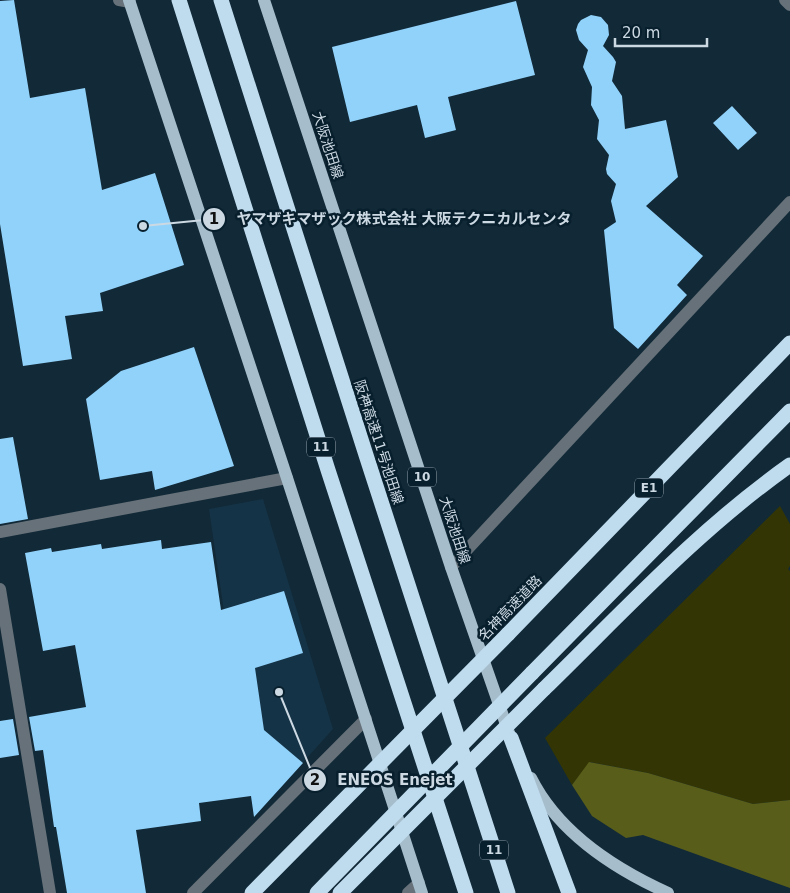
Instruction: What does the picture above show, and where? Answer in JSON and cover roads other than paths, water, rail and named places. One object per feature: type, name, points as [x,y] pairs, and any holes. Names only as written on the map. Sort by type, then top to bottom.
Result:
[{"type":"highway","name":"11","points":[[179,0],[331,480],[466,893]]},
{"type":"highway","name":"阪神高速11号池田線","points":[[221,0],[508,893]]},
{"type":"highway","points":[[694,441],[790,334]]},
{"type":"highway","name":"名神高速道路","points":[[252,893],[508,634],[790,343]]},
{"type":"highway","points":[[317,893],[790,411]]},
{"type":"highway","points":[[340,893],[662,574],[717,522],[766,482],[790,466]]},
{"type":"highway","points":[[511,738],[568,893]]},
{"type":"highway","points":[[480,807],[518,893]]},
{"type":"main road","name":"大阪池田線","points":[[264,0],[452,567],[511,738],[532,781],[542,797],[566,826],[591,848],[615,865],[668,893]]},
{"type":"main road","points":[[126,1],[287,478],[420,888]]},
{"type":"street","points":[[785,0],[790,5]]},
{"type":"street","points":[[452,567],[790,202]]},
{"type":"street","points":[[0,532],[287,478]]},
{"type":"street","points":[[0,589],[50,893]]},
{"type":"street","points":[[193,893],[366,719]]},
{"type":"street","points":[[408,893],[420,888]]},
{"type":"place","name":"ヤマザキマザック株式会社 大阪テクニカルセンタ","points":[[143,226]]},
{"type":"place","name":"ENEOS Enejet","points":[[279,692]]}]
